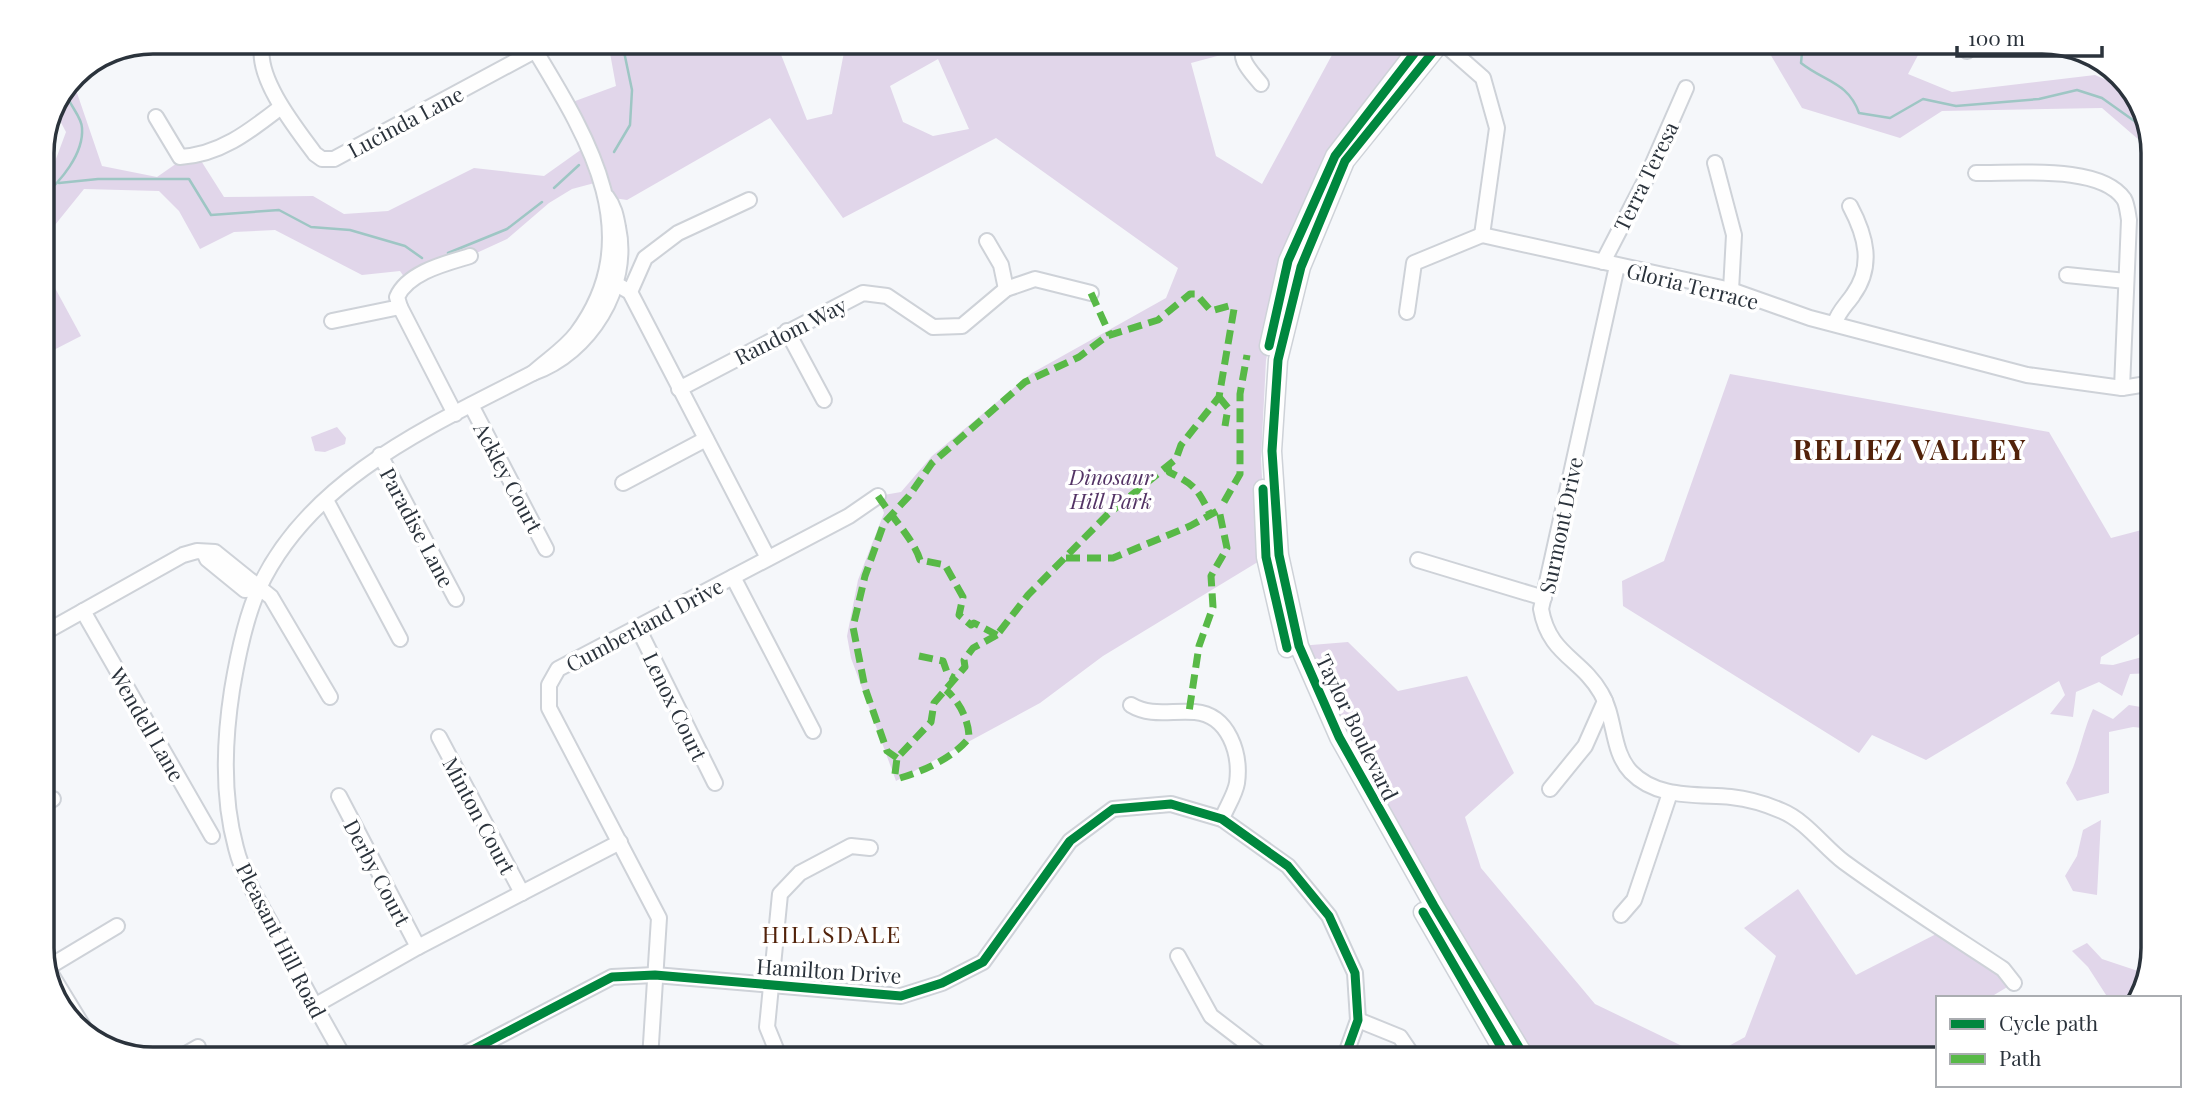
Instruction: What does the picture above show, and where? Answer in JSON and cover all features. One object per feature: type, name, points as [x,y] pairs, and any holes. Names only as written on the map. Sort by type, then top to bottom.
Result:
[{"type":"main road","name":"Taylor Boulevard","points":[[1414,54],[1335,156],[1288,261],[1266,359],[1261,458],[1266,556],[1287,650],[1328,738],[1501,1047]]},
{"type":"main road","name":"Taylor Boulevard","points":[[1431,54],[1345,162],[1301,267],[1278,360],[1272,451],[1279,555],[1299,646],[1339,737],[1434,906],[1520,1047]]},
{"type":"street","name":"Lucinda Lane","points":[[261,54],[281,107],[315,154],[322,159],[334,159],[519,54]]},
{"type":"street","name":"Pleasant Hill Road","points":[[338,1047],[255,894],[236,848],[225,773],[229,711],[236,670],[259,589],[289,539],[326,500],[380,455],[471,405],[560,361],[583,340],[600,319],[621,254],[613,204],[607,197],[590,144],[538,54]]},
{"type":"street","points":[[1242,54],[1243,62],[1261,84]]},
{"type":"street","points":[[1408,312],[1414,263],[1482,235],[1497,128],[1483,78],[1455,54]]},
{"type":"street","name":"Terra Teresa","points":[[1610,264],[1686,88]]},
{"type":"street","points":[[156,117],[180,157],[198,156],[245,135],[281,107]]},
{"type":"street","points":[[1715,163],[1734,235],[1731,290]]},
{"type":"street","points":[[1976,173],[2083,176],[2105,181],[2125,200],[2129,220],[2122,388]]},
{"type":"street","points":[[630,292],[645,258],[678,233],[749,200]]},
{"type":"street","points":[[1835,323],[1859,286],[1866,261],[1863,232],[1850,206]]},
{"type":"street","name":"Gloria Terrace","points":[[1482,235],[1731,290],[1810,318],[2027,375],[2122,388],[2141,385]]},
{"type":"street","points":[[987,241],[1001,265],[1006,289]]},
{"type":"street","points":[[455,414],[397,297],[400,290],[435,266],[470,256]]},
{"type":"street","name":"Surmont Drive","points":[[1610,264],[1541,609],[1544,629],[1552,641],[1601,692],[1613,720],[1618,754],[1631,773],[1670,793],[1734,797],[1760,802],[1787,813],[1839,858],[2003,970],[2014,983]]},
{"type":"street","points":[[2067,275],[2126,281]]},
{"type":"street","name":"Random Way","points":[[679,389],[863,293],[887,296],[933,327],[962,326],[1006,289],[1035,279],[1091,293]]},
{"type":"street","points":[[611,281],[630,292],[768,558]]},
{"type":"street","points":[[332,321],[400,307]]},
{"type":"street","points":[[787,331],[824,400]]},
{"type":"street","name":"Ackley Court","points":[[471,405],[546,550]]},
{"type":"street","points":[[623,483],[706,439]]},
{"type":"street","name":"Paradise Lane","points":[[380,455],[456,599]]},
{"type":"street","name":"Cumberland Drive","points":[[651,1047],[659,918],[550,708],[549,685],[558,669],[849,516],[878,496]]},
{"type":"street","points":[[326,500],[400,639]]},
{"type":"street","points":[[54,627],[183,555],[204,552],[207,559],[245,590],[259,589],[271,597],[330,697]]},
{"type":"street","points":[[1418,560],[1544,598]]},
{"type":"street","points":[[733,577],[813,731]]},
{"type":"street","name":"Wendell Lane","points":[[83,611],[212,836]]},
{"type":"street","name":"Lenox Court","points":[[638,628],[715,783]]},
{"type":"street","points":[[1550,789],[1585,746],[1605,701]]},
{"type":"street","points":[[1131,705],[1144,713],[1198,712],[1217,720],[1233,740],[1237,785],[1222,819]]},
{"type":"street","name":"Minton Court","points":[[439,737],[522,893]]},
{"type":"street","points":[[1621,915],[1634,901],[1670,793]]},
{"type":"street","name":"Derby Court","points":[[339,796],[418,947]]},
{"type":"street","name":"Hamilton Drive","points":[[478,1047],[612,977],[655,975],[901,996],[942,983],[983,962],[1070,841],[1113,809],[1171,804],[1222,819],[1288,866],[1329,916],[1355,973],[1358,1020],[1348,1047]]},
{"type":"street","points":[[314,1006],[418,947],[620,842]]},
{"type":"street","points":[[775,1047],[767,1027],[780,894],[800,873],[851,846],[870,848]]},
{"type":"street","points":[[55,962],[117,926]]},
{"type":"street","points":[[1178,956],[1211,1016],[1251,1047]]},
{"type":"street","points":[[1358,1020],[1400,1037],[1407,1047]]},
{"type":"green space","name":"Dinosaur Hill Park","points":[[610,54],[781,54],[807,120],[832,114],[844,54],[1221,54],[1191,63],[1216,156],[1262,184],[1332,54],[1416,54],[1288,261],[1266,360],[1261,458],[1266,557],[1103,656],[1040,703],[896,781],[851,658],[847,636],[858,580],[884,513],[878,496],[901,492],[932,456],[1032,373],[1166,298],[1178,268],[996,138],[843,218],[770,118],[627,200],[607,197],[602,181],[572,189],[549,203],[507,239],[409,284],[400,271],[362,275],[275,230],[234,232],[200,249],[179,211],[159,191],[84,189],[54,226],[54,164],[66,132],[60,121],[76,91],[102,166],[157,177],[180,161],[198,156],[224,197],[313,196],[344,214],[388,211],[474,168],[544,176],[589,144],[567,104],[616,86]],"holes":[[[938,59],[969,129],[933,136],[903,122],[890,86]]]},
{"type":"green space","points":[[1770,54],[1919,54],[1908,74],[1952,92],[2095,75],[2109,81],[2124,98],[2131,110],[2140,141],[2102,108],[1942,111],[1900,138],[1802,108]]},
{"type":"green space","points":[[54,286],[81,336],[54,350]]},
{"type":"green space","points":[[1730,374],[2049,432],[2111,538],[2141,530],[2141,633],[2101,657],[2100,664],[2113,665],[2141,657],[2141,674],[2130,674],[2122,696],[2099,682],[2076,692],[2073,717],[2050,714],[2065,695],[2059,681],[1926,760],[1872,735],[1859,753],[1623,606],[1622,581],[1664,561]]},
{"type":"green space","points":[[337,427],[346,438],[345,444],[325,452],[315,451],[311,437]]},
{"type":"green space","points":[[1348,642],[1398,691],[1467,676],[1514,773],[1465,817],[1481,868],[1595,1004],[1684,1047],[1519,1047],[1434,906],[1299,646]]},
{"type":"green space","points":[[2129,705],[2141,707],[2141,728],[2109,732],[2109,793],[2077,801],[2066,783],[2093,709],[2113,719]]},
{"type":"green space","points":[[2101,820],[2097,895],[2073,891],[2065,876],[2077,856],[2083,830]]},
{"type":"green space","points":[[1798,889],[1856,975],[1944,930],[2014,983],[1992,996],[1936,996],[1936,1047],[1727,1047],[1745,1037],[1776,956],[1744,928]]},
{"type":"green space","points":[[2087,943],[2102,959],[2138,971],[2128,996],[2107,996],[2088,967],[2072,951]]},
{"type":"waterway","points":[[614,152],[630,125],[632,90],[624,54]]},
{"type":"waterway","points":[[1802,54],[1801,63],[1835,83],[1849,95],[1859,113],[1890,118],[1923,99],[1956,106],[2039,99],[2077,90],[2102,98],[2135,121]]},
{"type":"waterway","points":[[54,186],[70,167],[82,138],[78,115],[70,101]]},
{"type":"waterway","points":[[554,188],[579,165]]},
{"type":"waterway","points":[[59,183],[98,179],[189,179],[211,215],[279,210],[311,227],[350,230],[405,246],[422,258]]},
{"type":"waterway","points":[[448,253],[507,229],[542,202]]},
{"type":"marked path","points":[[1091,293],[1110,335]]},
{"type":"marked path","points":[[897,758],[887,751],[865,688],[853,627],[865,576],[884,523],[909,496],[932,463],[1025,382],[1079,357],[1107,336],[1158,320],[1190,294],[1196,294],[1211,311],[1229,306],[1234,309],[1219,397],[1181,445],[1176,459],[1107,515],[1028,595],[997,635]]},
{"type":"marked path","points":[[1224,502],[1240,474],[1240,394],[1247,355]]},
{"type":"marked path","points":[[1219,397],[1228,408],[1225,426]]},
{"type":"marked path","points":[[1168,466],[1169,472],[1194,488],[1210,514]]},
{"type":"marked path","points":[[878,496],[908,536],[920,560],[945,565],[963,597],[959,615],[971,625],[974,623],[997,635]]},
{"type":"marked path","points":[[1066,558],[1113,558],[1190,526],[1219,510],[1227,548],[1211,576],[1213,607],[1199,646],[1189,712]]},
{"type":"marked path","points":[[895,774],[897,758],[931,722],[934,703],[965,667],[964,660],[973,648],[997,635]]},
{"type":"marked path","points":[[919,656],[943,661],[948,675],[954,678]]},
{"type":"marked path","points":[[900,778],[938,762],[969,738],[962,711],[946,690]]},
{"type":"cycle path","points":[[1269,346],[1288,261],[1335,156],[1414,54]]},
{"type":"cycle path","points":[[1431,54],[1345,161],[1301,267],[1278,360],[1272,451],[1279,555],[1299,646],[1339,737],[1434,906],[1519,1047]]},
{"type":"cycle path","points":[[1263,489],[1266,557],[1287,648]]},
{"type":"cycle path","points":[[478,1047],[612,977],[655,975],[901,996],[942,983],[983,962],[1070,841],[1113,809],[1171,804],[1222,819],[1288,866],[1329,916],[1355,973],[1358,1020],[1348,1047]]},
{"type":"cycle path","points":[[1423,912],[1501,1047]]},
{"type":"district","name":"RELIEZ VALLEY","points":[[1910,448]]},
{"type":"district","name":"HILLSDALE","points":[[832,933]]}]
